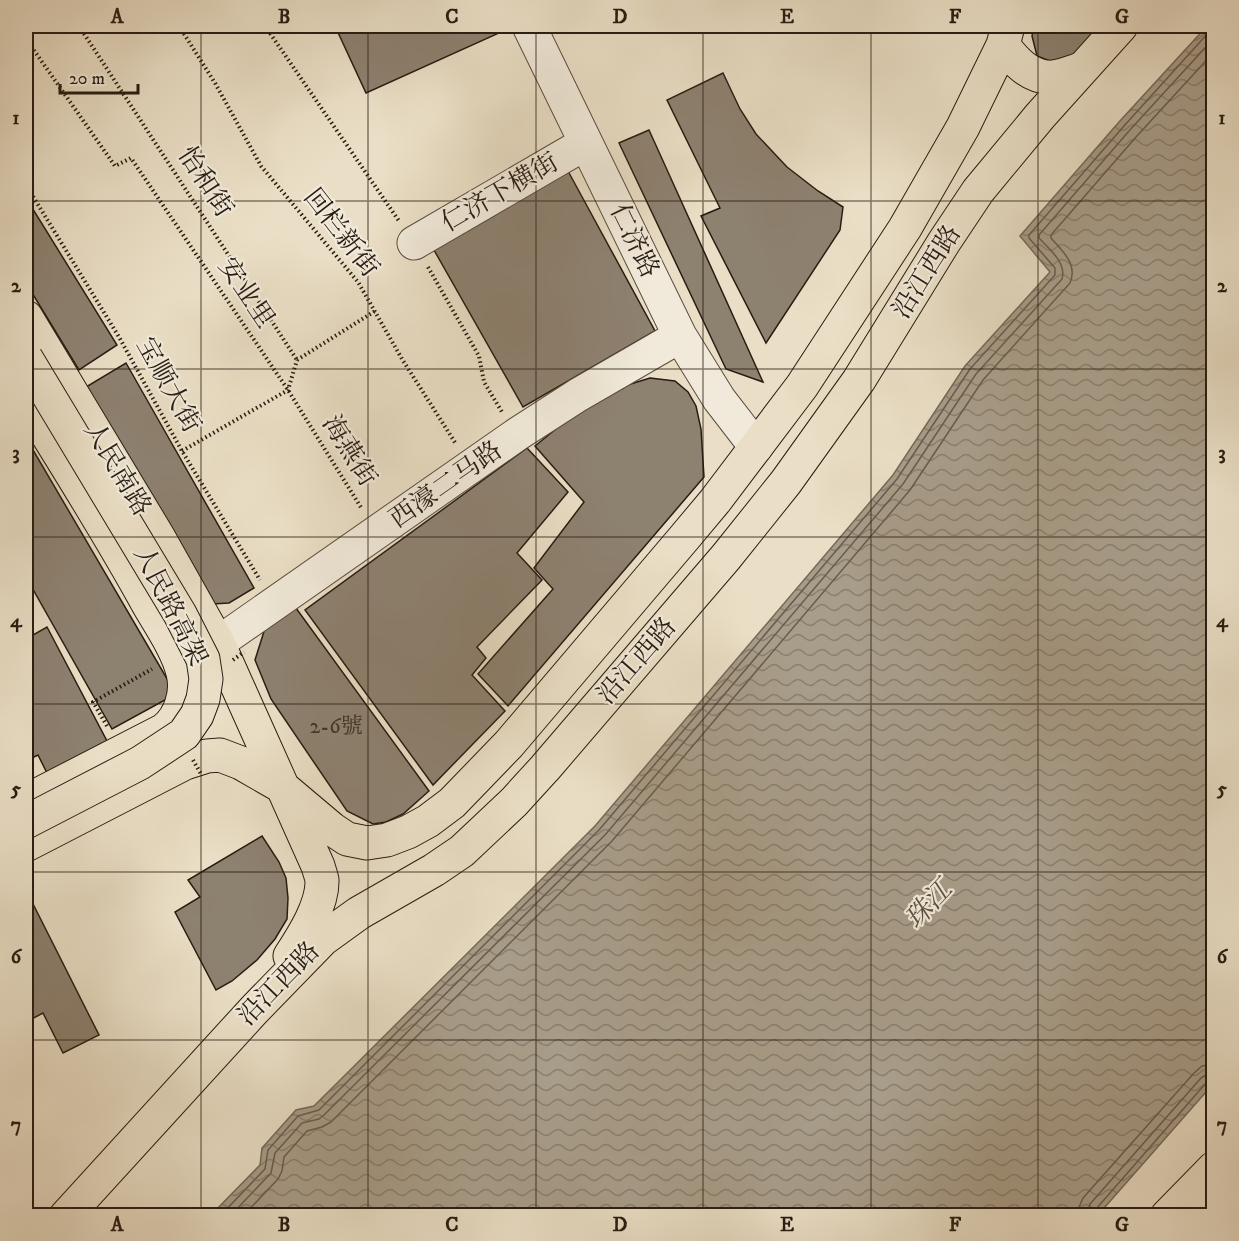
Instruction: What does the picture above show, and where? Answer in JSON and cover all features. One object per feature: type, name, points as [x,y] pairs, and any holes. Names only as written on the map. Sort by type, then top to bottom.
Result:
[{"type":"main road","name":"沿江西路","points":[[66,1215],[254,1010],[323,939],[359,913],[434,870],[462,851],[514,802],[545,768],[726,557],[786,482],[859,380],[978,191],[1081,69],[1121,26]]},
{"type":"main road","name":"沿江西路","points":[[140,751],[185,763],[207,756],[220,755],[241,763],[281,786],[347,839],[367,843],[387,840],[428,821],[470,786],[509,744],[684,538],[802,386],[905,228],[963,127],[1005,35]]},
{"type":"main road","points":[[1005,35],[1014,61],[1040,76],[1053,77],[1081,69]]},
{"type":"main road","name":"人民南路","points":[[26,317],[159,538],[218,643],[318,866],[322,880],[320,897],[306,932],[254,1010]]},
{"type":"main road","name":"人民路高架","points":[[26,358],[180,614],[203,659],[206,680],[203,699],[197,715],[184,734],[140,763],[26,822]]},
{"type":"main road","name":"人民南路","points":[[26,400],[138,585],[183,673],[185,689],[180,708],[172,724],[140,751]]},
{"type":"main road","points":[[26,801],[140,751]]},
{"type":"main road","points":[[26,845],[140,751]]},
{"type":"main road","points":[[1167,1215],[1214,1168]]},
{"type":"main road","points":[[1209,1215],[1214,1211]]},
{"type":"street","name":"仁济路","points":[[529,26],[680,336],[719,399],[756,447]]},
{"type":"street","name":"仁济下横街","points":[[414,243],[586,143]]},
{"type":"street","name":"西濠二马路","points":[[218,643],[578,395],[680,336]]},
{"type":"path","name":"怡和街","points":[[79,26],[297,360]]},
{"type":"path","name":"回栏新街","points":[[179,26],[215,83],[261,166],[358,282],[402,359],[471,467]]},
{"type":"path","name":"安业里","points":[[26,39],[115,166],[131,158],[288,390]]},
{"type":"path","name":"宝顺大街","points":[[26,186],[119,338],[182,451],[275,604]]},
{"type":"path","points":[[182,451],[288,390],[297,360],[375,311]]},
{"type":"path","name":"海燕街","points":[[288,390],[377,532]]},
{"type":"path","points":[[140,751],[93,702],[155,668]]},
{"type":"water","name":"珠江","points":[[1207,26],[1214,26],[1213,1084],[1098,1215],[211,1215],[260,1165],[262,1148],[296,1110],[314,1106],[595,826],[893,475],[965,366],[1050,272],[1020,236],[1119,122]]},
{"type":"building","points":[[335,26],[495,26],[499,33],[366,93]]},
{"type":"building","points":[[1034,26],[1103,26],[1073,59],[1055,63],[1037,56],[1032,36]]},
{"type":"building","points":[[723,73],[740,109],[756,134],[787,167],[843,207],[840,230],[766,343],[701,216],[720,208],[667,100]]},
{"type":"building","points":[[649,130],[763,382],[726,369],[619,143]]},
{"type":"building","points":[[568,171],[655,331],[523,407],[430,243]]},
{"type":"building","points":[[26,198],[117,345],[79,370],[26,283]]},
{"type":"building","points":[[126,363],[254,588],[229,603],[212,604],[81,390]]},
{"type":"building","points":[[650,378],[675,381],[688,392],[696,406],[701,429],[704,477],[508,706],[478,674],[553,589],[534,568],[584,502],[535,446],[572,416],[611,390]]},
{"type":"building","points":[[26,438],[176,694],[112,729],[26,577]]},
{"type":"building","points":[[527,448],[568,492],[517,553],[542,580],[477,647],[486,658],[472,675],[505,711],[433,785],[305,610]]},
{"type":"building","points":[[293,604],[429,791],[403,814],[386,822],[373,824],[347,811],[271,699],[255,660],[266,625]]},
{"type":"building","points":[[47,627],[107,741],[47,773],[38,755],[26,761],[26,639]]},
{"type":"building","points":[[262,836],[279,862],[286,878],[287,919],[275,939],[257,960],[232,981],[216,990],[175,912],[200,897],[188,880]]},
{"type":"building","points":[[26,890],[99,1035],[63,1053],[43,1013],[26,1022]]}]
